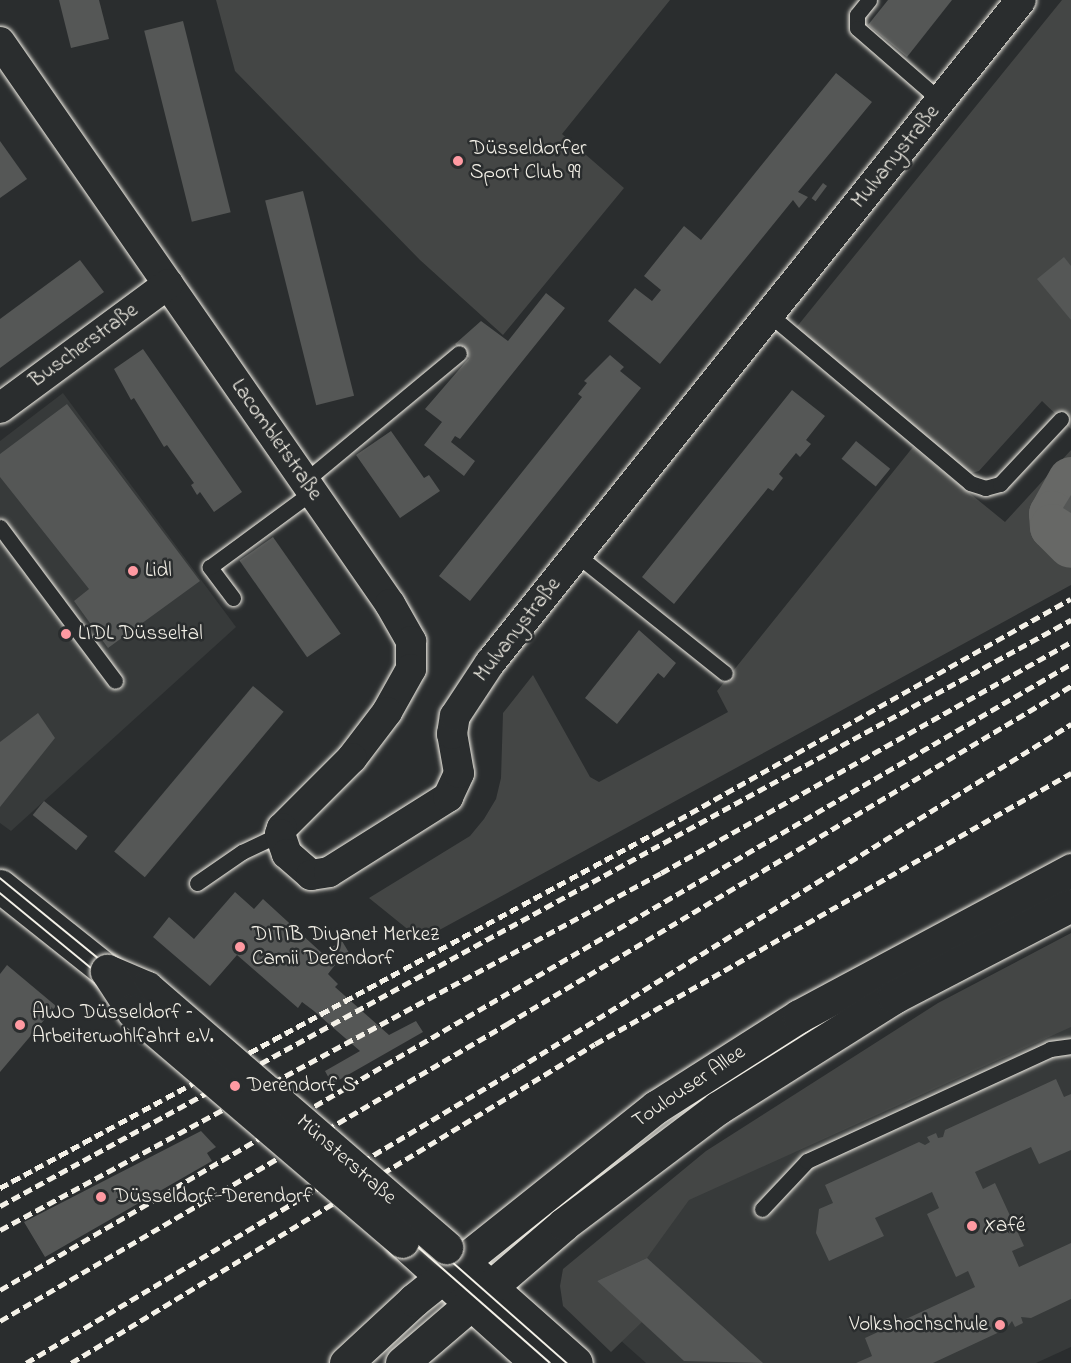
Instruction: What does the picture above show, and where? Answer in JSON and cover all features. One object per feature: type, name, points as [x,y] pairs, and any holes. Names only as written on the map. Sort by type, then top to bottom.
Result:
[{"type":"main road","name":"Toulouser Allee","points":[[346,1363],[445,1262],[717,1065],[919,949],[1071,870]]},
{"type":"main road","name":"Münsterstraße","points":[[3,894],[107,971],[147,988],[180,1014],[482,1296],[576,1363]]},
{"type":"main road","name":"Toulouser Allee","points":[[402,1363],[564,1224],[718,1108],[894,997],[1071,905]]},
{"type":"main road","name":"Münsterstraße","points":[[482,1296],[537,1363]]},
{"type":"street","name":"Mulvanystraße","points":[[280,834],[293,863],[311,875],[321,875],[448,797],[459,773],[452,734],[460,707],[490,663],[1021,0]]},
{"type":"street","name":"Lacombletstraße","points":[[0,42],[406,629],[413,660],[387,712],[352,758],[284,824],[280,834]]},
{"type":"street","name":"Buscherstraße","points":[[0,408],[168,284]]},
{"type":"lane","points":[[869,0],[857,15],[857,28],[941,101]]},
{"type":"lane","points":[[770,315],[970,483],[985,488],[1000,484],[1061,419]]},
{"type":"lane","points":[[233,598],[210,567],[309,487],[459,353]]},
{"type":"lane","points":[[0,527],[115,681]]},
{"type":"lane","points":[[577,555],[725,673]]},
{"type":"lane","points":[[197,883],[242,852],[280,834]]},
{"type":"lane","points":[[762,1209],[807,1161],[1050,1049],[1071,1046]]},
{"type":"shaded area","name":"Düsseldorfer Sport Club 99","points":[[216,0],[670,0],[562,134],[624,188],[503,335],[420,260],[235,71]]},
{"type":"shaded area","points":[[1062,0],[1071,0],[1071,429],[1042,401],[979,471],[965,475],[795,329]]},
{"type":"shaded area","points":[[63,393],[236,627],[11,831],[0,823],[0,441]]},
{"type":"shaded area","points":[[913,447],[1005,522],[1071,450],[1071,585],[421,940],[369,898],[470,836],[484,819],[496,799],[501,778],[503,713],[533,675],[590,777],[599,782],[728,712],[717,691]]},
{"type":"shaded area","points":[[1071,933],[1071,1027],[689,1200],[647,1258],[597,1281],[642,1322],[611,1352],[563,1306],[560,1286],[563,1269],[706,1151],[938,1003]]},
{"type":"shaded area","points":[[1071,1007],[1071,1347],[1036,1363],[646,1363],[564,1290],[724,1168]]},
{"type":"building","points":[[59,0],[99,0],[109,39],[71,48]]},
{"type":"building","points":[[888,0],[952,0],[907,57],[868,25]]},
{"type":"building","points":[[183,21],[231,212],[192,222],[144,31]]},
{"type":"building","points":[[836,73],[872,102],[798,192],[808,197],[799,208],[793,200],[660,364],[608,321],[635,288],[652,301],[661,290],[644,276],[684,226],[701,240]]},
{"type":"building","points":[[0,141],[27,179],[0,198]]},
{"type":"building","points":[[823,183],[827,186],[816,201],[812,198]]},
{"type":"building","points":[[303,191],[354,396],[316,405],[265,200]]},
{"type":"building","points":[[1064,257],[1071,266],[1071,320],[1037,279]]},
{"type":"building","points":[[80,260],[104,292],[0,368],[0,319]]},
{"type":"building","points":[[546,293],[565,308],[460,439],[455,436],[451,442],[475,461],[464,476],[424,445],[442,422],[425,409],[469,358],[455,344],[481,321],[508,341]]},
{"type":"building","points":[[143,349],[242,492],[214,512],[200,492],[197,495],[191,485],[194,483],[167,445],[164,447],[134,398],[131,400],[114,369]]},
{"type":"building","points":[[610,355],[624,367],[620,371],[641,388],[470,601],[439,576],[582,397],[578,394],[587,383],[584,381]]},
{"type":"building","points":[[792,390],[825,416],[806,440],[811,444],[800,457],[796,453],[779,474],[783,478],[773,491],[768,488],[674,604],[642,577]]},
{"type":"building","points":[[67,404],[200,581],[108,648],[74,601],[89,589],[0,477],[0,454]]},
{"type":"building","points":[[391,431],[424,478],[429,475],[440,491],[400,518],[356,455]]},
{"type":"building","points":[[856,441],[890,469],[876,487],[842,459]]},
{"type":"building","points":[[1071,495],[1071,513],[1063,508]]},
{"type":"building","points":[[273,537],[341,634],[307,657],[239,561]]},
{"type":"building","points":[[639,630],[676,663],[664,678],[658,673],[617,724],[585,698]]},
{"type":"building","points":[[253,686],[284,712],[145,877],[114,851]]},
{"type":"building","points":[[38,713],[55,738],[0,807],[0,742]]},
{"type":"building","points":[[44,801],[88,836],[76,850],[33,815]]},
{"type":"building","name":"DITIB Diyanet Merkez Camii Derendorf","points":[[235,892],[254,909],[263,899],[335,965],[328,974],[338,984],[335,987],[389,1035],[416,1021],[423,1032],[332,1084],[325,1071],[360,1051],[314,1011],[302,1002],[298,1008],[237,955],[210,986],[153,937],[169,917],[194,939]]},
{"type":"building","points":[[342,941],[353,959],[343,965],[333,947]]},
{"type":"building","name":"AWO Düsseldorf – Arbeiterwohlfahrt e.V.","points":[[7,965],[56,1006],[0,1072],[0,974]]},
{"type":"building","points":[[1056,1079],[1064,1097],[1071,1094],[1071,1150],[1039,1164],[1031,1147],[975,1172],[983,1189],[995,1183],[1024,1246],[1012,1251],[1019,1267],[1071,1243],[1071,1299],[1031,1318],[1021,1317],[1023,1323],[1015,1327],[1012,1321],[1006,1329],[933,1363],[856,1363],[872,1356],[865,1338],[975,1287],[968,1271],[956,1277],[927,1214],[939,1208],[932,1192],[875,1218],[884,1236],[829,1261],[816,1233],[819,1209],[833,1203],[825,1185],[919,1142],[925,1145],[930,1142],[927,1137],[936,1133],[938,1138],[943,1137],[945,1130]]},
{"type":"building","points":[[201,1131],[216,1147],[207,1153],[212,1161],[45,1257],[24,1222]]},
{"type":"building","points":[[647,1258],[763,1363],[684,1361],[597,1281]]},
{"type":"waterway","points":[[1071,480],[1052,514],[1053,527],[1071,545]]},
{"type":"tram line","points":[[0,878],[221,1058],[567,1363]]},
{"type":"tram line","points":[[0,893],[235,1086],[550,1363]]},
{"type":"railway","points":[[0,1188],[655,833],[1071,599]]},
{"type":"railway","points":[[0,1206],[1071,620]]},
{"type":"railway","points":[[0,1230],[661,873],[1071,642]]},
{"type":"railway","points":[[0,1290],[1071,664]]},
{"type":"railway","points":[[0,1321],[507,1024],[1071,686]]},
{"type":"railway","points":[[26,1363],[517,1069],[1071,724]]},
{"type":"railway","points":[[71,1363],[595,1044],[1071,773]]},
{"type":"place","name":"Düsseldorfer Sport Club 99","points":[[458,161]]},
{"type":"place","name":"Lidl","points":[[133,571]]},
{"type":"place","name":"LIDL Düsseltal","points":[[66,634]]},
{"type":"place","name":"DITIB Diyanet Merkez Camii Derendorf","points":[[240,947]]},
{"type":"place","name":"AWO Düsseldorf – Arbeiterwohlfahrt e.V.","points":[[20,1025]]},
{"type":"place","name":"Derendorf S","points":[[235,1086]]},
{"type":"place","name":"Düsseldorf-Derendorf","points":[[101,1197]]},
{"type":"place","name":"Xafé","points":[[972,1226]]},
{"type":"place","name":"Volkshochschule","points":[[1000,1325]]}]
